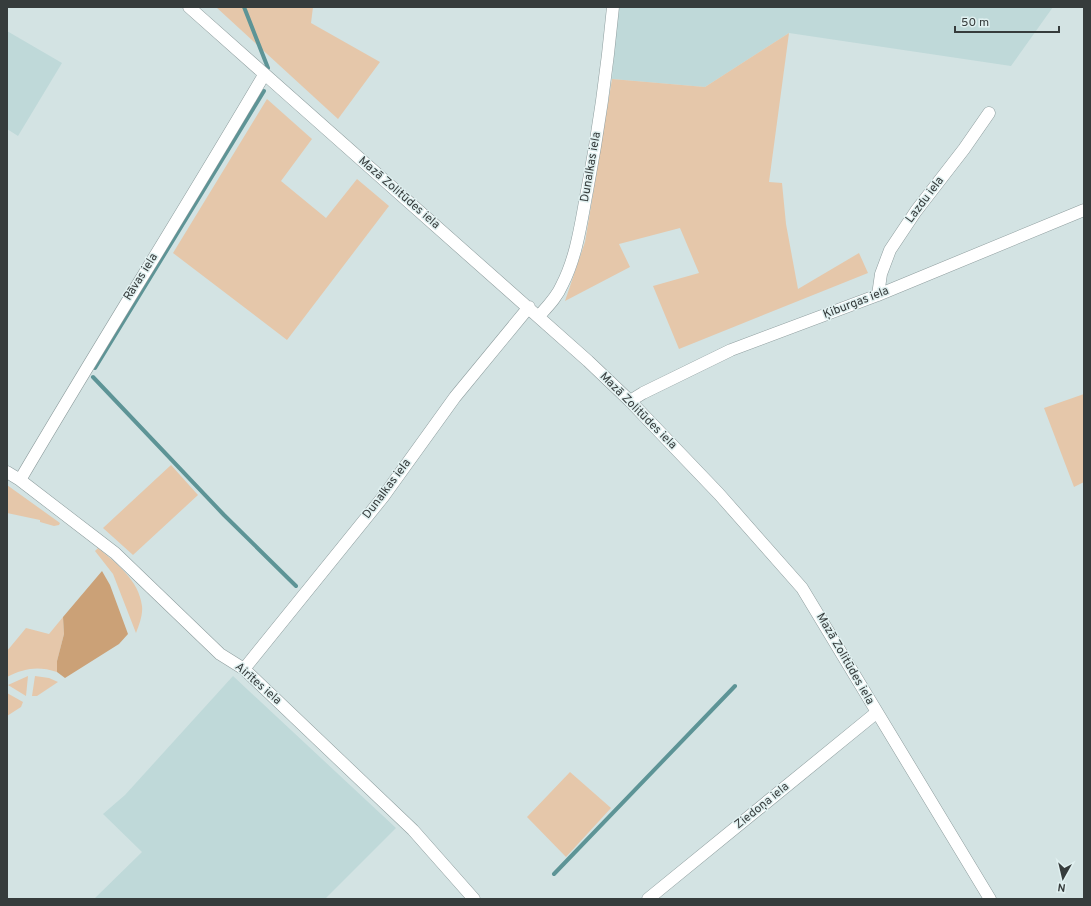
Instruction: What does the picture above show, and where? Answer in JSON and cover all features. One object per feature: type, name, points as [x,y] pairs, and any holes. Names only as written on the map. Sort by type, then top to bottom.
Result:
[{"type":"street","name":"Mazā Zolitūdes iela","points":[[190,7],[264,75],[539,316],[630,402],[719,494],[802,588],[990,899]]},
{"type":"street","name":"Dunalkas iela","points":[[539,316],[553,300],[562,286],[573,256],[584,208],[606,82],[613,7]]},
{"type":"street","name":"Rāvas iela","points":[[20,480],[84,370],[214,161],[264,75]]},
{"type":"street","name":"Lazdu iela","points":[[878,295],[881,274],[890,250],[916,211],[964,149],[989,113]]},
{"type":"street","name":"Ķiburgas iela","points":[[630,402],[643,393],[731,350],[878,295],[1084,210]]},
{"type":"street","name":"Dunalkas iela","points":[[244,669],[383,497],[456,396],[529,307]]},
{"type":"street","name":"Airītes iela","points":[[7,472],[20,480],[115,553],[220,654],[244,669],[413,830],[474,899]]},
{"type":"street","name":"Ziedoņa iela","points":[[648,899],[876,712]]},
{"type":"shaded area","points":[[216,7],[313,7],[311,23],[380,62],[338,119]]},
{"type":"shaded area","points":[[618,7],[1053,7],[1011,66],[789,33],[705,87],[612,79]]},
{"type":"shaded area","points":[[7,31],[62,63],[18,136],[7,129]]},
{"type":"shaded area","points":[[789,33],[769,182],[782,183],[786,224],[798,289],[859,253],[868,273],[679,349],[653,286],[699,273],[680,228],[619,244],[630,267],[565,301],[585,242],[612,79],[705,87]]},
{"type":"shaded area","points":[[267,99],[312,139],[281,181],[326,218],[357,179],[389,206],[287,340],[173,253]]},
{"type":"shaded area","points":[[1084,394],[1084,482],[1074,487],[1044,408]]},
{"type":"shaded area","points":[[171,465],[198,495],[133,555],[103,528]]},
{"type":"shaded area","points":[[7,485],[60,523],[59,525],[54,526],[40,522],[40,520],[7,513]]},
{"type":"shaded area","points":[[98,548],[126,573],[136,588],[140,597],[142,609],[136,633],[113,574],[95,551]]},
{"type":"shaded area","points":[[102,571],[110,585],[128,634],[119,644],[65,678],[57,672],[57,661],[64,634],[63,617]]},
{"type":"shaded area","points":[[63,617],[64,634],[57,661],[57,672],[44,669],[32,669],[7,677],[7,651],[26,628],[49,634]]},
{"type":"shaded area","points":[[28,676],[26,696],[8,685]]},
{"type":"shaded area","points":[[35,676],[49,678],[58,682],[37,696],[32,696]]},
{"type":"shaded area","points":[[233,676],[396,828],[325,899],[94,899],[142,852],[103,814],[125,795]]},
{"type":"shaded area","points":[[7,693],[23,702],[21,707],[7,716]]},
{"type":"shaded area","points":[[570,772],[611,808],[566,857],[527,817]]},
{"type":"waterway","points":[[244,7],[268,68]]},
{"type":"waterway","points":[[95,368],[264,91]]},
{"type":"waterway","points":[[93,377],[224,515],[296,586]]},
{"type":"waterway","points":[[554,874],[735,686]]}]
